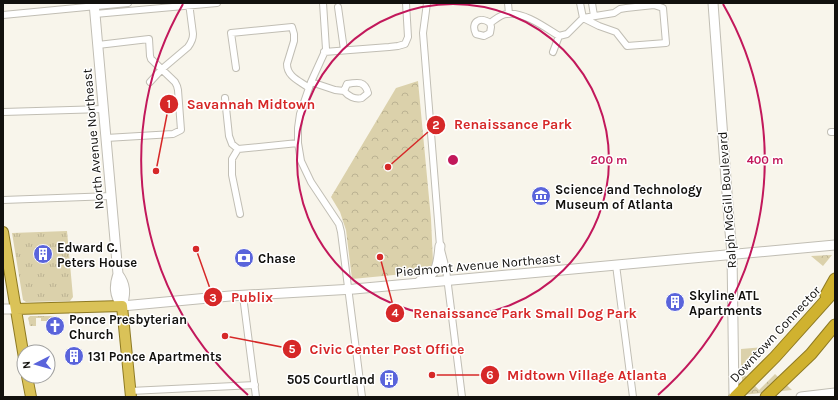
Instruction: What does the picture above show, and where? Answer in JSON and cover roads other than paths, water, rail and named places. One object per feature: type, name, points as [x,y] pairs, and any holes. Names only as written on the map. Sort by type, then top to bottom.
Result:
[{"type":"highway","points":[[3,232],[22,344]]},
{"type":"highway","points":[[818,309],[835,279]]},
{"type":"highway","name":"Downtown Connector","points":[[735,397],[775,357],[835,290]]},
{"type":"highway","name":"Piedmont Avenue Northeast","points":[[16,309],[122,306]]},
{"type":"highway","name":"North Avenue Northeast","points":[[122,306],[130,394]]},
{"type":"highway","points":[[766,397],[811,354],[835,325]]},
{"type":"highway","points":[[811,354],[835,336]]},
{"type":"highway","points":[[29,384],[31,397]]},
{"type":"main road","name":"Ralph McGill Boulevard","points":[[713,3],[732,254],[735,397]]},
{"type":"main road","name":"North Avenue Northeast","points":[[95,8],[118,274],[115,282],[117,298],[122,306]]},
{"type":"main road","name":"Piedmont Avenue Northeast","points":[[122,306],[415,284],[835,245]]},
{"type":"main road","points":[[415,284],[429,277],[435,271],[438,264],[440,246]]},
{"type":"main road","name":"Piedmont Avenue Northeast","points":[[3,309],[16,309]]},
{"type":"main road","points":[[801,397],[835,393]]},
{"type":"street","points":[[95,8],[128,3]]},
{"type":"street","points":[[3,15],[95,8],[217,3]]},
{"type":"street","points":[[323,3],[326,49],[310,85],[300,114],[298,143],[301,161],[311,182],[339,224],[362,397]]},
{"type":"street","points":[[324,52],[398,46],[405,44],[408,37],[406,3]]},
{"type":"street","points":[[427,3],[423,33],[440,246],[446,269],[462,397]]},
{"type":"street","points":[[508,3],[509,14]]},
{"type":"street","points":[[580,3],[584,3],[585,8],[583,18],[580,3]]},
{"type":"street","points":[[592,3],[594,16]]},
{"type":"street","points":[[150,82],[162,69],[188,47],[193,38],[193,25],[189,4]]},
{"type":"street","points":[[490,23],[506,14],[518,14],[537,23],[558,36],[566,34],[583,18],[614,13],[620,9],[654,4],[663,8],[666,43],[627,46],[616,32],[583,18]]},
{"type":"street","points":[[338,7],[344,50]]},
{"type":"street","points":[[236,68],[231,33],[292,27],[294,41],[287,64],[287,68],[291,76],[310,85],[344,91]]},
{"type":"street","points":[[553,52],[558,36]]},
{"type":"street","points":[[98,45],[149,39],[151,59],[175,82],[177,86],[182,130],[173,134],[106,138]]},
{"type":"street","points":[[225,98],[229,136],[232,144],[238,149],[298,143]]},
{"type":"street","points":[[3,112],[104,109]]},
{"type":"street","points":[[238,149],[232,159],[232,175],[240,214]]},
{"type":"street","points":[[3,200],[112,196]]},
{"type":"street","points":[[616,265],[633,397]]},
{"type":"street","points":[[243,296],[256,397]]},
{"type":"street","points":[[130,394],[254,385]]},
{"type":"place","name":"Renaissance Park","points":[[388,167]]},
{"type":"place","name":"Savannah Midtown","points":[[156,171]]},
{"type":"place","name":"Science and Technology Museum of Atlanta","points":[[541,196]]},
{"type":"place","name":"Publix","points":[[196,249]]},
{"type":"place","name":"Edward C. Peters House","points":[[43,254]]},
{"type":"place","name":"Renaissance Park Small Dog Park","points":[[380,257]]},
{"type":"place","name":"Chase","points":[[244,258]]},
{"type":"place","name":"Skyline ATL Apartments","points":[[675,302]]},
{"type":"place","name":"Ponce Presbyterian Church","points":[[55,326]]},
{"type":"place","name":"Civic Center Post Office","points":[[225,336]]},
{"type":"place","name":"131 Ponce Apartments","points":[[74,356]]},
{"type":"place","name":"Midtown Village Atlanta","points":[[432,375]]},
{"type":"place","name":"505 Courtland","points":[[389,379]]}]
